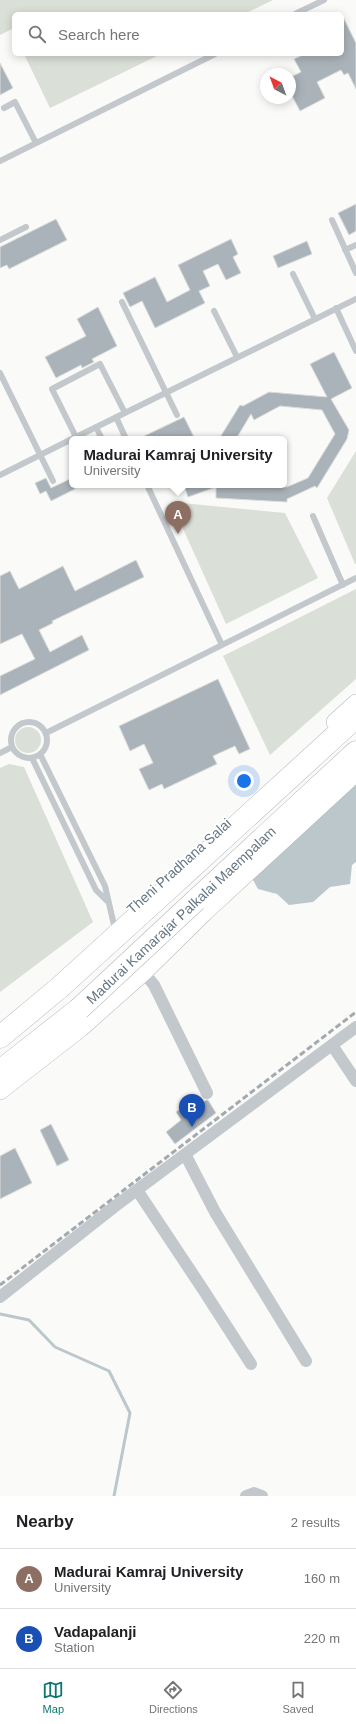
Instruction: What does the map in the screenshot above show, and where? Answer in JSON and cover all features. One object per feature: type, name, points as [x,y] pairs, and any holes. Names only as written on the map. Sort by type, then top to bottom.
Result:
[{"type":"highway","name":"Madurai Kamarajar Palkalai Maempalam","points":[[0,1037],[60,988],[356,717]]},
{"type":"highway","name":"Madurai Kamarajar Palkalai Maempalam","points":[[0,1072],[79,1009],[133,971],[196,900],[356,752]]},
{"type":"street","name":"Theni Pradhana Salai","points":[[0,1026],[91,946],[119,929],[136,906],[356,703]]},
{"type":"street","points":[[133,971],[173,944],[356,773]]},
{"type":"street","points":[[0,1091],[81,1028],[133,971],[155,948],[157,937],[153,930],[140,920],[119,929],[108,950],[111,957],[117,964],[133,971],[154,985],[207,1094]]},
{"type":"street","points":[[155,948],[173,944]]},
{"type":"street","points":[[0,1297],[137,1190],[356,1027]]},
{"type":"street","points":[[332,1045],[356,1081]]},
{"type":"street","points":[[185,1154],[215,1212],[306,1361]]},
{"type":"street","points":[[137,1190],[251,1364]]},
{"type":"street","points":[[246,1496],[254,1493],[262,1496]]},
{"type":"lane","points":[[300,12],[324,0]]},
{"type":"lane","points":[[0,161],[211,56]]},
{"type":"lane","points":[[4,108],[15,102],[36,143]]},
{"type":"lane","points":[[332,220],[356,273]]},
{"type":"lane","points":[[0,240],[26,227]]},
{"type":"lane","points":[[345,250],[356,244]]},
{"type":"lane","points":[[293,274],[315,319]]},
{"type":"lane","points":[[77,436],[356,299]]},
{"type":"lane","points":[[122,302],[177,415]]},
{"type":"lane","points":[[336,308],[356,352]]},
{"type":"lane","points":[[214,311],[237,357]]},
{"type":"lane","points":[[72,436],[52,389],[100,364],[125,413]]},
{"type":"lane","points":[[0,373],[53,481]]},
{"type":"lane","points":[[116,417],[125,436]]},
{"type":"lane","points":[[96,427],[100,436]]},
{"type":"lane","points":[[0,475],[69,440]]},
{"type":"lane","points":[[148,488],[222,645]]},
{"type":"lane","points":[[313,516],[343,585]]},
{"type":"lane","points":[[46,733],[356,578]]},
{"type":"lane","points":[[28,722],[36,723],[43,728],[46,733],[47,744],[40,754],[32,758],[20,756],[12,747],[11,734],[19,724],[28,722]]},
{"type":"lane","points":[[0,753],[12,747]]},
{"type":"lane","points":[[40,754],[105,886],[107,901],[119,929]]},
{"type":"lane","points":[[32,758],[96,890],[107,901]]},
{"type":"shaded area","points":[[0,0],[273,0],[248,12],[12,12],[12,29],[0,35]]},
{"type":"shaded area","points":[[25,56],[157,56],[50,108]]},
{"type":"shaded area","points":[[356,451],[356,564],[355,564],[327,498]]},
{"type":"shaded area","points":[[171,502],[285,513],[318,578],[226,624]]},
{"type":"shaded area","points":[[356,589],[356,679],[270,755],[223,656]]},
{"type":"shaded area","points":[[28,727],[37,731],[41,740],[37,749],[28,753],[19,749],[15,740],[19,731]]},
{"type":"shaded area","points":[[9,764],[24,767],[93,922],[0,992],[0,768]]},
{"type":"shaded area","points":[[356,783],[356,862],[352,865],[350,884],[330,887],[313,902],[289,905],[277,894],[258,889],[252,878]]},
{"type":"building","points":[[344,19],[356,43],[356,89],[348,73],[344,75],[341,70],[317,82],[325,98],[300,111],[296,103],[296,74],[301,72],[294,59],[301,56],[344,56]]},
{"type":"building","points":[[0,63],[13,88],[0,95]]},
{"type":"building","points":[[356,204],[356,231],[349,235],[338,213]]},
{"type":"building","points":[[56,219],[67,240],[9,269],[7,265],[0,268],[0,247]]},
{"type":"building","points":[[231,239],[238,254],[233,257],[241,273],[226,280],[218,264],[203,271],[210,286],[199,291],[205,303],[155,328],[142,301],[130,307],[123,293],[155,277],[167,302],[190,290],[178,265]]},
{"type":"building","points":[[307,241],[312,254],[278,268],[273,256]]},
{"type":"building","points":[[98,307],[117,346],[92,359],[94,362],[82,368],[81,365],[56,378],[45,357],[86,336],[77,319]]},
{"type":"building","points":[[334,352],[352,388],[331,399],[349,430],[347,439],[317,488],[315,486],[287,499],[287,502],[216,498],[216,488],[287,488],[308,478],[335,434],[322,410],[280,406],[254,420],[251,414],[238,436],[221,436],[240,405],[243,406],[269,392],[327,397],[310,364]]},
{"type":"building","points":[[184,417],[194,436],[144,436]]},
{"type":"building","points":[[46,478],[51,488],[69,479],[69,488],[75,489],[51,501],[46,491],[40,494],[35,483]]},
{"type":"building","points":[[185,488],[213,488],[188,497]]},
{"type":"building","points":[[136,560],[144,577],[52,621],[53,623],[39,630],[50,652],[82,635],[89,650],[0,695],[0,676],[35,659],[22,634],[0,644],[0,576],[10,571],[19,589],[63,566],[75,591]]},
{"type":"building","points":[[218,679],[250,749],[239,754],[235,746],[213,756],[217,764],[164,789],[162,784],[149,790],[139,769],[153,763],[144,744],[130,751],[119,726]]},
{"type":"building","points":[[208,1100],[216,1113],[175,1144],[166,1132],[181,1120],[176,1112],[187,1104],[193,1111]]},
{"type":"building","points":[[51,1124],[69,1160],[57,1166],[40,1130]]},
{"type":"building","points":[[15,1148],[32,1183],[0,1199],[0,1156]]},
{"type":"waterway","points":[[0,1314],[29,1320],[55,1347],[109,1371],[130,1413],[114,1496]]},
{"type":"railway","points":[[0,1285],[356,1012]]},
{"type":"place","name":"Madurai Kamraj University","points":[[178,534]]},
{"type":"place","name":"Vadapalanji","points":[[192,1127]]}]
